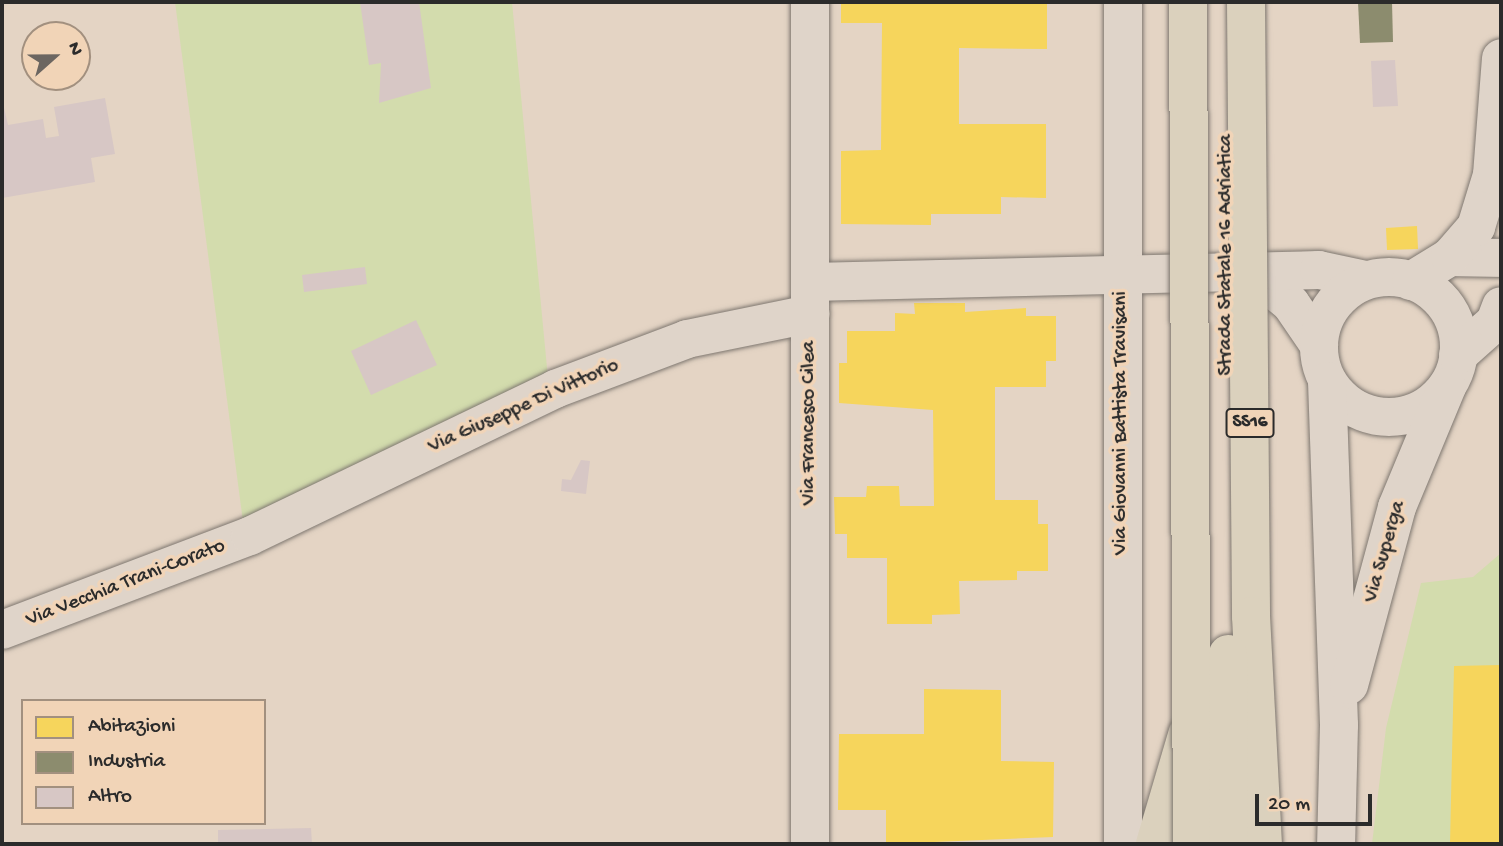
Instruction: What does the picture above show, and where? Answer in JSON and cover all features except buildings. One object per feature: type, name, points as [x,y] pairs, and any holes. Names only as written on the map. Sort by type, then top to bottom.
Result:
[{"type":"highway","name":"Strada Statale 16 Adriatica","points":[[1188,2],[1192,844]]},
{"type":"highway","name":"Strada Statale 16 Adriatica","points":[[1229,844],[1231,2]]},
{"type":"highway","name":"SS16","points":[[1246,2],[1251,616],[1263,844]]},
{"type":"highway","points":[[1155,844],[1192,719]]},
{"type":"street","name":"Via Francesco Cilea","points":[[810,2],[810,844]]},
{"type":"street","name":"Via Giovanni Battista Travisani","points":[[1123,2],[1121,276],[1124,844]]},
{"type":"street","points":[[1366,280],[1411,281],[1450,257],[1476,227],[1492,175],[1501,58]]},
{"type":"street","points":[[1450,257],[1501,258]]},
{"type":"street","name":"Via Giuseppe Di Vittorio","points":[[250,536],[555,389],[687,339],[811,298],[1121,276],[1256,275],[1319,270],[1366,280]]},
{"type":"street","points":[[1256,275],[1291,304],[1323,363]]},
{"type":"street","name":"Via Superga","points":[[1335,844],[1339,724],[1323,363],[1333,305],[1366,280]]},
{"type":"street","points":[[1411,281],[1448,310],[1453,370]]},
{"type":"street","name":"Via Superga","points":[[1323,363],[1363,413],[1387,417],[1411,414],[1499,316]]},
{"type":"street","name":"Via Superga","points":[[1339,724],[1397,507],[1453,370]]},
{"type":"street","name":"Via Vecchia Trani-Corato","points":[[2,630],[250,536]]},
{"type":"green space","points":[[175,2],[512,2],[548,378],[243,522]]},
{"type":"green space","points":[[1501,553],[1501,844],[1372,844],[1386,728],[1421,583],[1473,577]]}]
